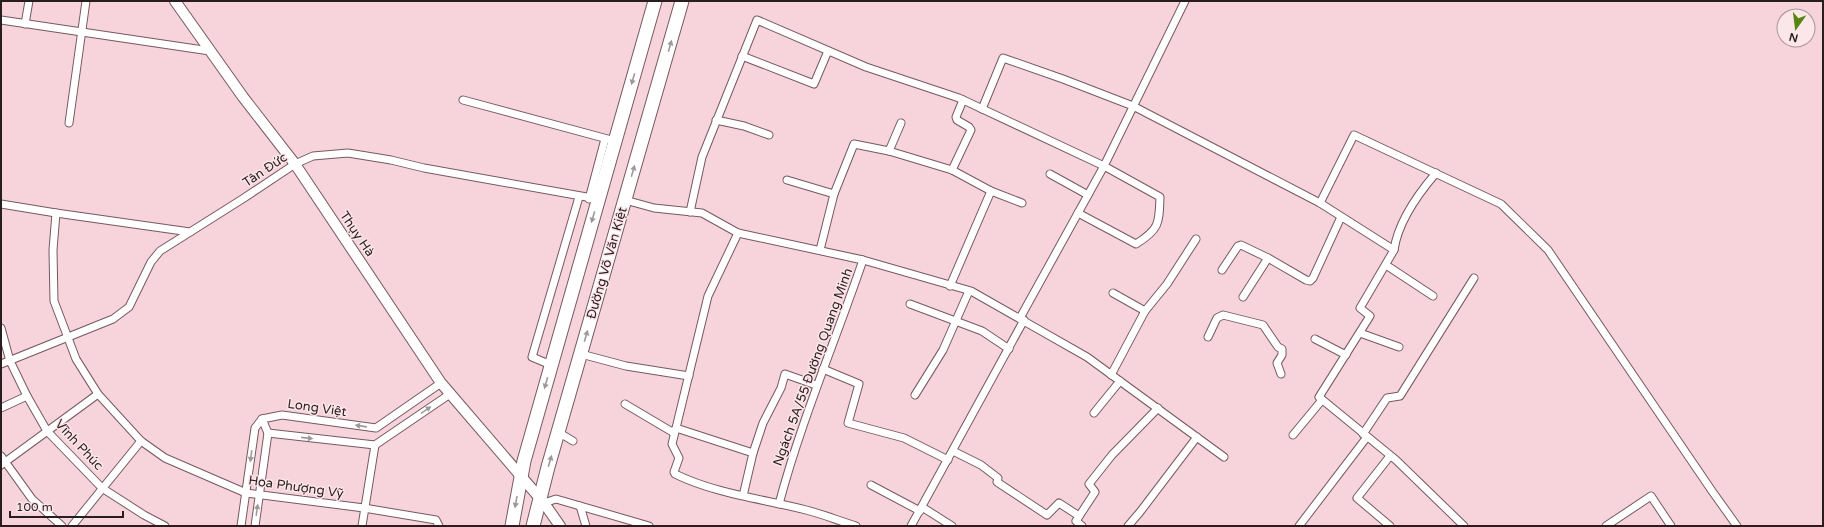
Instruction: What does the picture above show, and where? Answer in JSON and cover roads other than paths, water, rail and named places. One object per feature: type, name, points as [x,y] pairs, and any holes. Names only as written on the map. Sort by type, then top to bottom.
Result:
[{"type":"highway","name":"Đường Võ Văn Kiệt","points":[[512,526],[524,461],[551,365],[593,199],[610,140],[655,1]]},
{"type":"highway","name":"Đường Võ Văn Kiệt","points":[[533,526],[542,501],[558,432],[682,1]]},
{"type":"street","points":[[26,24],[29,1]]},
{"type":"street","points":[[69,123],[86,1]]},
{"type":"street","name":"Thụy Hà","points":[[175,1],[210,51],[295,164],[441,383],[542,501],[560,526]]},
{"type":"street","points":[[911,526],[1009,349],[1022,319],[1104,166],[1185,1]]},
{"type":"street","points":[[1,20],[210,51]]},
{"type":"street","points":[[690,212],[702,157],[757,20],[866,67],[963,100],[1104,166],[1160,197],[1159,222],[1149,236],[1136,244],[1078,213]]},
{"type":"street","points":[[742,56],[814,84],[828,51]]},
{"type":"street","points":[[982,109],[1003,58],[1134,106],[1320,203],[1394,250]]},
{"type":"street","points":[[463,100],[610,140]]},
{"type":"street","points":[[952,170],[971,130],[956,118],[963,100]]},
{"type":"street","points":[[716,120],[744,126],[769,135]]},
{"type":"street","points":[[889,151],[901,123]]},
{"type":"street","points":[[1320,203],[1354,135],[1501,204],[1548,250],[1737,526]]},
{"type":"street","points":[[820,250],[834,194],[854,144],[889,151],[952,170],[991,191],[1022,203]]},
{"type":"street","name":"Tân Đức","points":[[1,364],[113,319],[129,307],[151,262],[160,251],[295,164],[313,156],[348,153],[593,199]]},
{"type":"street","points":[[1436,173],[1413,204],[1400,232],[1394,250],[1360,308],[1370,316],[1319,397],[1390,456],[1464,526]]},
{"type":"street","points":[[1050,174],[1088,195]]},
{"type":"street","points":[[787,180],[834,194]]},
{"type":"street","points":[[950,286],[991,191]]},
{"type":"street","points":[[551,365],[532,357],[579,197]]},
{"type":"street","points":[[625,200],[654,208],[702,213],[738,233],[820,250],[895,268],[969,291],[1022,319],[1064,346],[1087,357],[1224,457]]},
{"type":"street","points":[[1,204],[190,232]]},
{"type":"street","name":"Hoa Phượng Vỹ","points":[[56,213],[53,250],[54,301],[76,359],[98,394],[141,441],[165,458],[246,493],[364,508],[436,520],[439,526]]},
{"type":"street","points":[[1222,270],[1238,246],[1241,245],[1310,281],[1313,278],[1340,217]]},
{"type":"street","points":[[738,233],[708,296],[672,444],[679,458],[674,472],[675,474],[743,496],[806,510],[856,526]]},
{"type":"street","points":[[1111,375],[1144,311],[1167,284],[1196,239]]},
{"type":"street","points":[[1243,297],[1268,258]]},
{"type":"street","name":"Ngách 5A/55 Đường Quang Minh","points":[[779,504],[792,456],[816,386],[863,260]]},
{"type":"street","points":[[1386,265],[1433,296]]},
{"type":"street","points":[[1299,526],[1365,436],[1387,398],[1400,396],[1474,278]]},
{"type":"street","points":[[915,394],[943,350],[969,291]]},
{"type":"street","points":[[1113,293],[1144,311]]},
{"type":"street","points":[[910,304],[982,331],[1009,349]]},
{"type":"street","points":[[1208,337],[1217,318],[1223,315],[1263,326],[1278,347],[1282,349],[1282,355],[1277,367],[1281,374]]},
{"type":"street","name":"Vĩnh Phúc","points":[[1,328],[10,361],[27,396],[47,431],[102,488],[144,516],[165,526]]},
{"type":"street","points":[[1360,333],[1399,347]]},
{"type":"street","points":[[1315,339],[1346,355]]},
{"type":"street","points":[[581,354],[626,366],[689,376]]},
{"type":"street","points":[[823,369],[860,384],[848,423],[904,438],[948,460]]},
{"type":"street","points":[[743,496],[753,453],[763,424],[781,388],[785,374],[816,386]]},
{"type":"street","points":[[1094,413],[1120,381]]},
{"type":"street","name":"Long Việt","points":[[262,419],[282,415],[376,428],[441,383]]},
{"type":"street","points":[[62,526],[32,499],[2,461],[98,394]]},
{"type":"street","points":[[268,433],[375,445],[450,394]]},
{"type":"street","points":[[1,408],[27,396]]},
{"type":"street","points":[[1293,435],[1322,400]]},
{"type":"street","points":[[625,404],[675,431],[753,453]]},
{"type":"street","points":[[1080,525],[1076,521],[1095,492],[1089,484],[1112,455],[1158,408]]},
{"type":"street","points":[[241,526],[255,428],[262,419],[268,433],[254,526]]},
{"type":"street","points":[[558,432],[573,441]]},
{"type":"street","points":[[1128,526],[1198,437]]},
{"type":"street","points":[[72,526],[141,441]]},
{"type":"street","points":[[362,526],[375,445]]},
{"type":"street","points":[[953,451],[981,465],[998,478],[997,482],[1047,515],[1059,503],[1079,516]]},
{"type":"street","points":[[1390,456],[1357,498],[1390,526]]},
{"type":"street","points":[[871,485],[952,526]]},
{"type":"street","points":[[1608,525],[1651,496],[1671,526]]},
{"type":"street","points":[[542,501],[556,499],[649,526]]},
{"type":"street","points":[[580,506],[586,526]]}]
